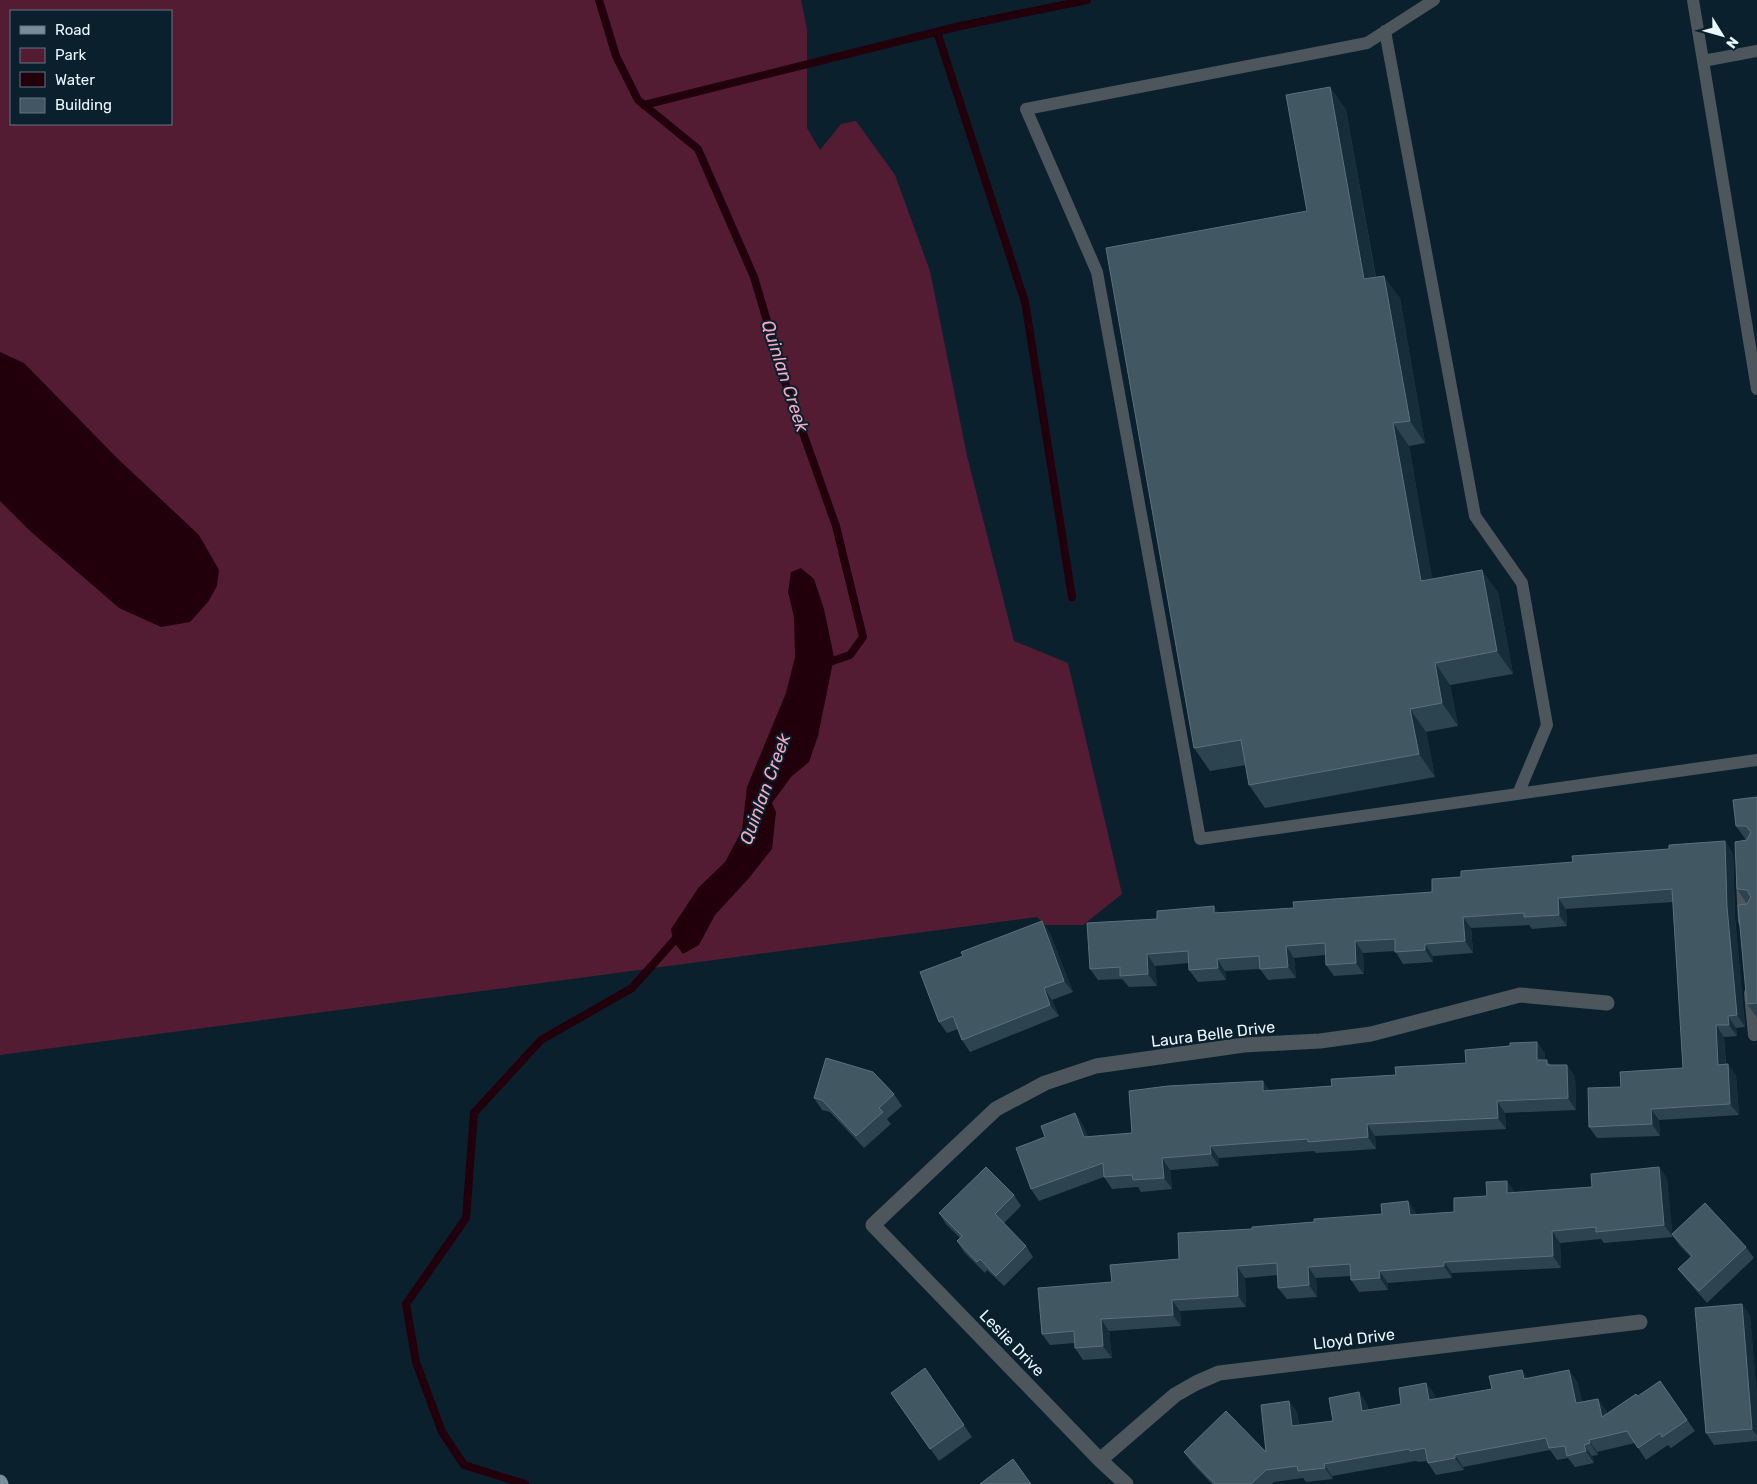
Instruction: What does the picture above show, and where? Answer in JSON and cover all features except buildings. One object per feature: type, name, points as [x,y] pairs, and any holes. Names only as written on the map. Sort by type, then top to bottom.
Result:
[{"type":"street","name":"Laura Belle Drive","points":[[873,1225],[996,1108],[1045,1082],[1096,1066],[1244,1046],[1320,1041],[1371,1034],[1520,995],[1607,1003]]},
{"type":"street","name":"Leslie Drive","points":[[873,1225],[1100,1460],[1126,1484]]},
{"type":"street","name":"Lloyd Drive","points":[[1100,1460],[1175,1395],[1219,1373],[1640,1322]]},
{"type":"lane","points":[[1434,0],[1367,43],[1026,109],[1097,272],[1200,839],[1757,760]]},
{"type":"lane","points":[[1693,0],[1757,389]]},
{"type":"lane","points":[[1385,31],[1475,516],[1522,583],[1547,725],[1518,794]]},
{"type":"lane","points":[[1703,61],[1757,51]]},
{"type":"lane","points":[[1741,873],[1745,936]]},
{"type":"lane","points":[[1743,918],[1757,916]]},
{"type":"lane","points":[[1748,979],[1754,1035],[1757,1034]]},
{"type":"green space","points":[[0,0],[801,0],[807,29],[807,128],[820,150],[841,124],[856,121],[895,175],[930,271],[967,456],[1014,641],[1068,663],[1122,894],[1083,925],[1045,925],[1037,917],[0,1055]]},
{"type":"water","points":[[0,352],[24,363],[117,458],[199,535],[219,570],[217,586],[208,602],[190,622],[161,627],[119,608],[29,530],[0,501]]},
{"type":"water","points":[[801,568],[814,579],[824,609],[834,657],[818,736],[809,762],[791,777],[772,803],[776,812],[772,849],[749,878],[715,915],[699,945],[683,954],[673,941],[671,929],[699,887],[725,862],[742,830],[747,787],[786,693],[795,657],[794,617],[788,592],[791,572]]},
{"type":"waterway","name":"Quinlan Creek","points":[[599,0],[616,56],[638,100],[698,149],[754,277],[785,382],[836,526],[863,637],[850,655],[824,664]]},
{"type":"waterway","points":[[644,105],[960,26],[1087,0]]},
{"type":"waterway","points":[[937,32],[1025,302],[1072,597]]},
{"type":"waterway","name":"Quinlan Creek","points":[[525,1484],[464,1465],[442,1432],[416,1362],[406,1304],[466,1218],[474,1113],[541,1040],[632,988],[680,934]]}]
